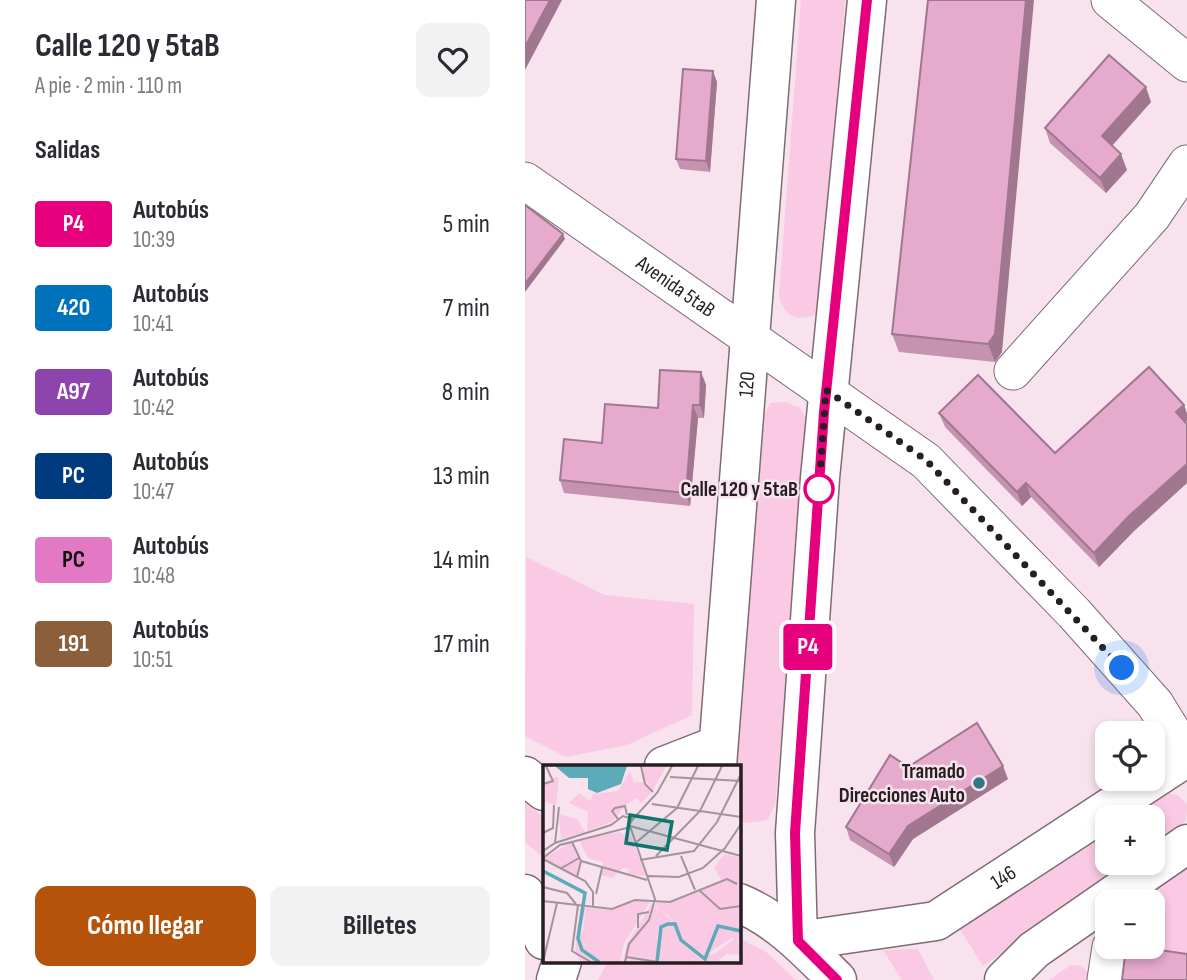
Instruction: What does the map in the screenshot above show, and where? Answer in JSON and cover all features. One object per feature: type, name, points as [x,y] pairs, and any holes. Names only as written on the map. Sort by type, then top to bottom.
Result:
[{"type":"main road","name":"120","points":[[717,756],[775,0]]},
{"type":"main road","points":[[798,941],[795,833],[826,390],[867,0]]},
{"type":"main road","points":[[669,765],[717,756]]},
{"type":"main road","name":"146","points":[[798,941],[936,920],[1187,757]]},
{"type":"main road","points":[[1130,889],[1187,844]]},
{"type":"main road","points":[[525,874],[543,883]]},
{"type":"main road","points":[[525,894],[543,935]]},
{"type":"main road","points":[[740,902],[757,910],[798,941],[837,980]]},
{"type":"main road","points":[[1004,980],[1034,950],[1095,912]]},
{"type":"street","points":[[1110,0],[1187,63]]},
{"type":"street","points":[[1013,371],[1152,216],[1187,164]]},
{"type":"street","name":"Avenida 5taB","points":[[525,181],[926,460],[1074,613],[1155,704],[1187,757]]},
{"type":"street","points":[[1106,980],[1109,959]]},
{"type":"shaded area","points":[[801,0],[845,0],[820,312],[800,318],[785,310],[779,296]]},
{"type":"shaded area","points":[[785,402],[800,408],[809,424],[775,805],[767,820],[746,823],[740,820],[740,765],[733,765],[763,415],[771,403]]},
{"type":"shaded area","points":[[526,557],[605,595],[694,604],[692,715],[627,745],[566,757],[525,736]]},
{"type":"shaded area","points":[[1167,792],[1179,796],[1187,804],[1183,828],[1165,843],[1165,805],[1147,805]]},
{"type":"shaded area","points":[[525,801],[543,817],[543,857],[525,842]]},
{"type":"shaded area","points":[[1095,838],[1095,875],[1117,875],[983,966],[958,926]]},
{"type":"shaded area","points":[[1187,844],[1187,980],[1139,959],[1165,959],[1165,889],[1134,889],[1151,875],[1165,875],[1165,863]]},
{"type":"shaded area","points":[[740,938],[765,951],[796,980],[598,980],[607,962],[740,962]]},
{"type":"shaded area","points":[[918,949],[934,980],[902,980],[883,950]]},
{"type":"shaded area","points":[[1071,965],[1082,966],[1089,973],[1088,980],[1049,980]]},
{"type":"building","points":[[525,0],[550,0],[525,47]]},
{"type":"building","points":[[928,0],[1026,0],[995,334],[988,344],[892,334]]},
{"type":"building","points":[[1109,55],[1146,87],[1102,136],[1121,154],[1100,178],[1045,128]]},
{"type":"building","points":[[683,69],[713,71],[706,161],[676,159]]},
{"type":"building","points":[[525,205],[563,234],[525,284]]},
{"type":"building","points":[[1149,367],[1184,405],[1176,412],[1187,424],[1187,464],[1129,516],[1094,553],[1026,483],[1017,492],[939,413],[978,375],[1055,453]]},
{"type":"building","points":[[660,370],[701,372],[700,405],[693,405],[686,493],[560,480],[564,439],[602,443],[605,404],[658,408]]},
{"type":"building","points":[[977,723],[1003,766],[908,826],[889,854],[846,827],[890,755],[908,767]]},
{"type":"building","points":[[1165,951],[1187,954],[1187,980],[1122,980],[1125,959],[1165,959]]},
{"type":"bus line","name":"P4","points":[[837,980],[798,941],[795,833],[826,390],[867,0]]},
{"type":"place","name":"Calle 120 y 5taB","points":[[819,489]]},
{"type":"place","name":"Tramado Direcciones Auto","points":[[979,783]]},
{"type":"route","points":[[819,489],[826,390],[926,460],[1074,613],[1122,668]]}]
